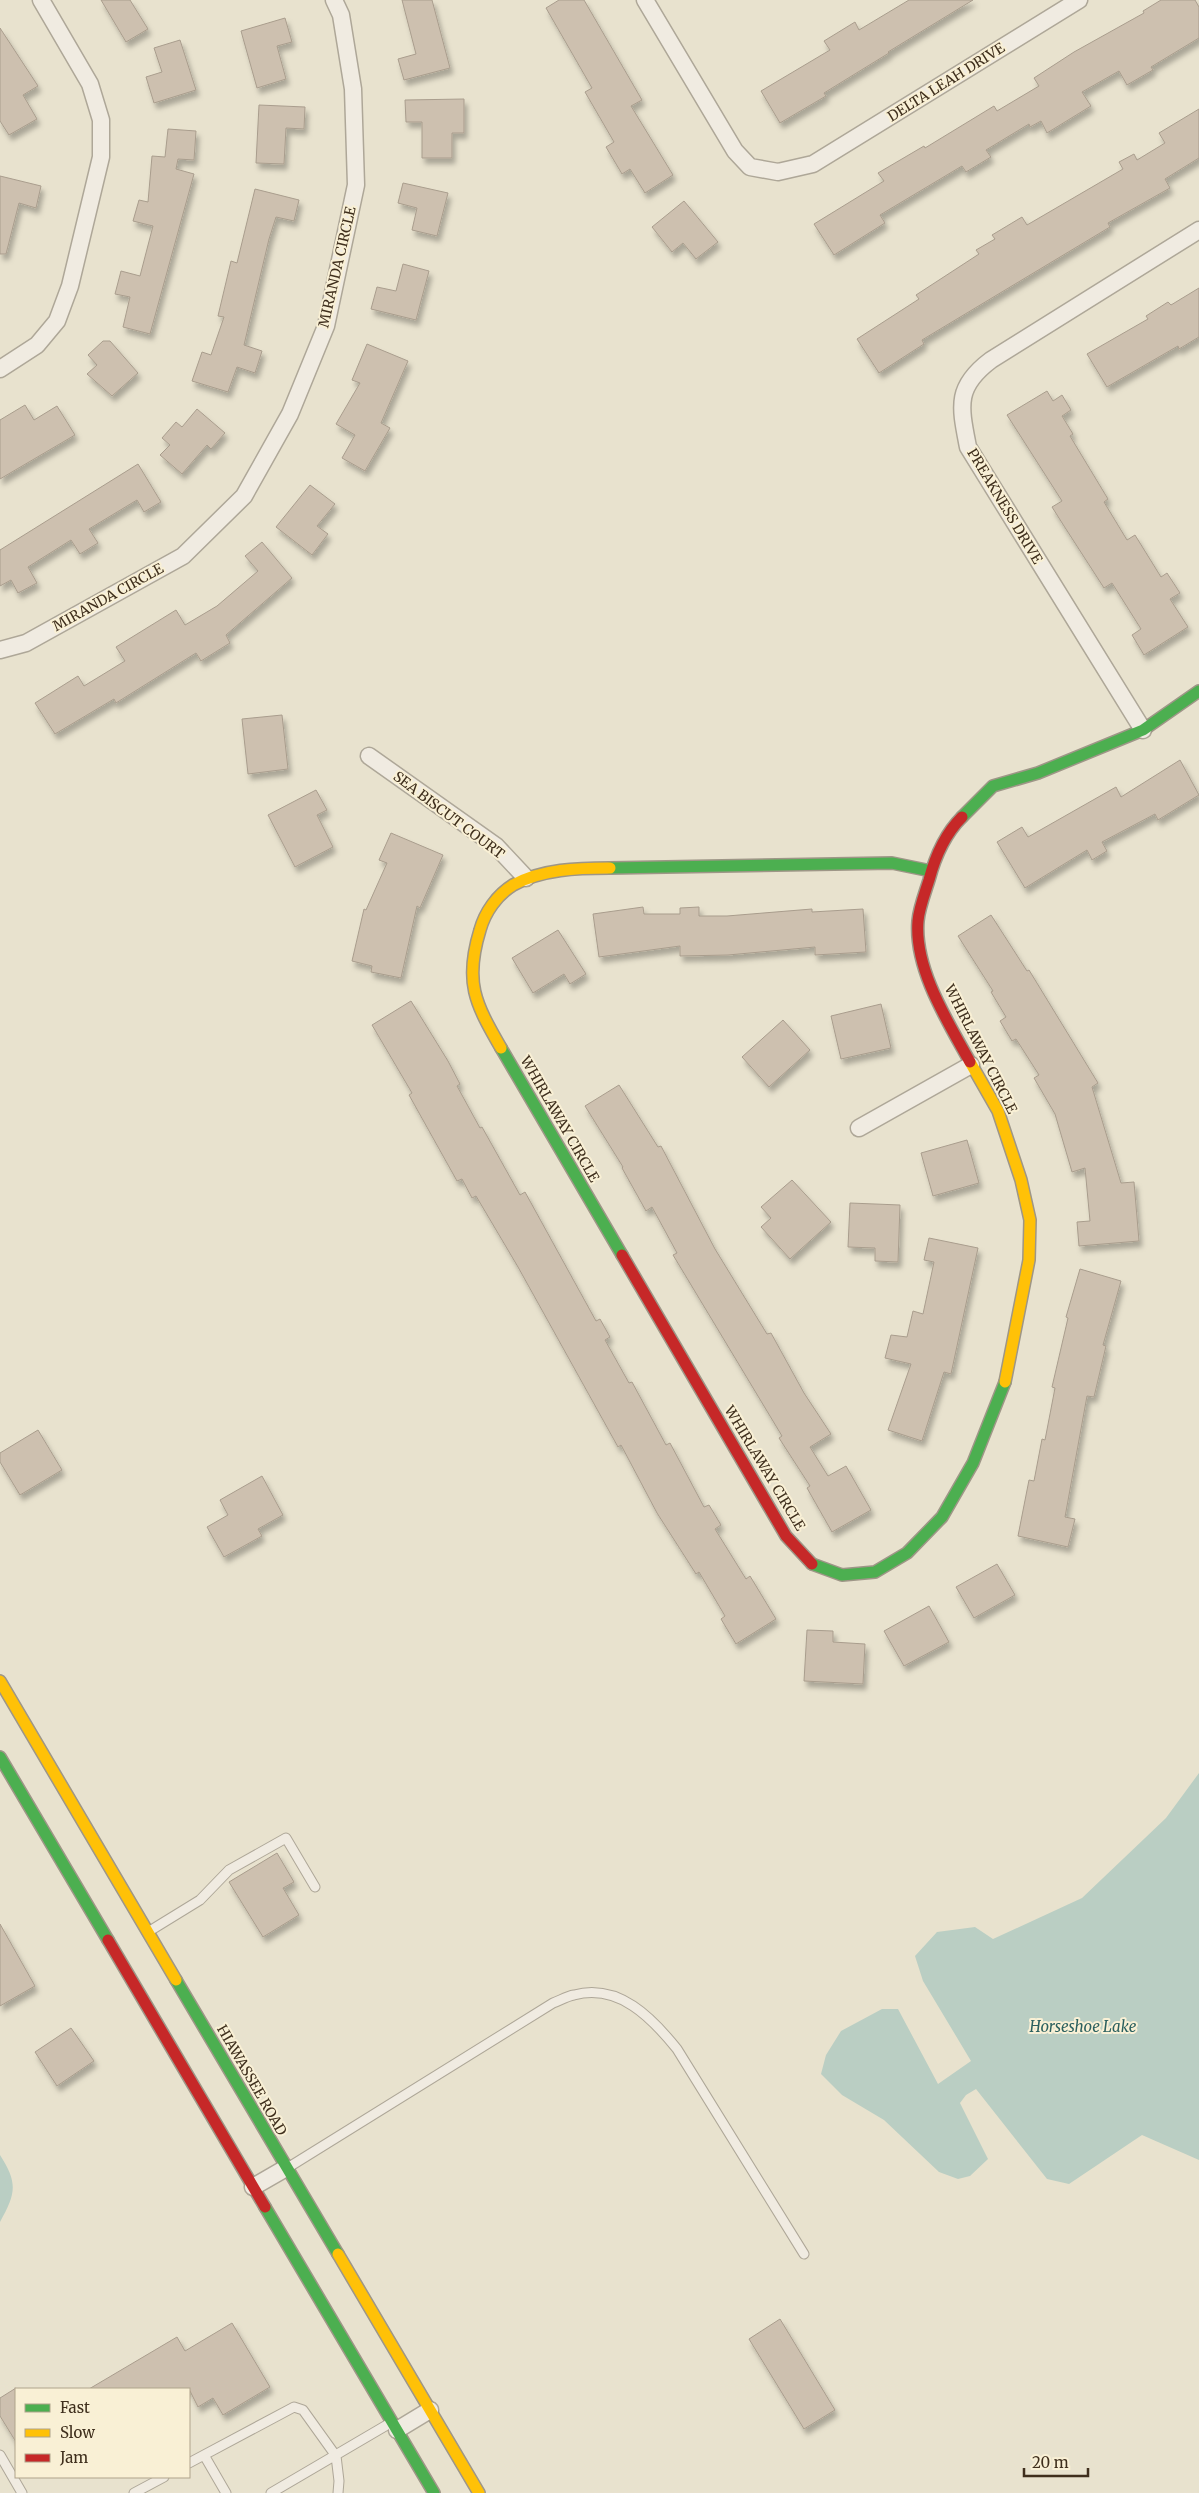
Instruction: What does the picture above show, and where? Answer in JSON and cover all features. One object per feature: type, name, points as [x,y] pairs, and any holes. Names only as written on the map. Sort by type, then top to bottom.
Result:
[{"type":"street","points":[[0,369],[36,345],[57,321],[70,286],[101,157],[101,120],[90,84],[41,0]]},
{"type":"street","name":"MIRANDA CIRCLE","points":[[0,650],[26,643],[183,556],[244,496],[290,414],[326,326],[356,185],[352,89],[341,16],[334,0]]},
{"type":"street","name":"DELTA LEAH DRIVE","points":[[645,0],[735,151],[750,167],[778,172],[813,164],[1079,0]]},
{"type":"street","name":"PREAKNESS DRIVE","points":[[1143,730],[968,447],[962,416],[963,392],[975,372],[991,360],[1199,230]]},
{"type":"street","points":[[931,872],[948,831],[993,786],[1038,773],[1143,730],[1199,691]]},
{"type":"street","name":"SEA BISCUT COURT","points":[[370,756],[496,846],[526,878]]},
{"type":"street","name":"WHIRLAWAY CIRCLE","points":[[892,863],[931,872],[918,921],[923,966],[942,1012],[998,1111],[1016,1164],[1030,1220],[1029,1260],[1004,1389],[973,1463],[942,1517],[907,1553],[875,1572],[842,1575],[812,1565],[786,1536],[482,1014],[470,968],[480,926],[498,897],[526,878],[580,868],[892,863]]},
{"type":"street","points":[[859,1128],[971,1065]]},
{"type":"street","name":"HIAWASSEE ROAD","points":[[0,1681],[479,2493]]},
{"type":"street","points":[[0,1757],[434,2493]]},
{"type":"street","points":[[253,2187],[286,2168]]},
{"type":"street","points":[[395,2426],[430,2410]]},
{"type":"lane","points":[[148,1932],[200,1900],[229,1870],[286,1838],[315,1887]]},
{"type":"lane","points":[[286,2168],[552,2003],[574,1994],[597,1993],[622,1999],[654,2020],[677,2049],[804,2254]]},
{"type":"lane","points":[[190,2462],[294,2407],[303,2410],[336,2456],[339,2481],[338,2493]]},
{"type":"lane","points":[[271,2493],[336,2456],[395,2426]]},
{"type":"lane","points":[[0,2455],[22,2493]]},
{"type":"lane","points":[[204,2455],[226,2493]]},
{"type":"lane","points":[[134,2493],[162,2478]]},
{"type":"water","name":"Horseshoe Lake","points":[[1199,1773],[1199,2160],[1142,2135],[1069,2184],[1047,2179],[976,2089],[966,2095],[960,2103],[988,2159],[970,2176],[958,2179],[939,2172],[884,2120],[842,2095],[821,2074],[826,2055],[841,2031],[882,2009],[898,2009],[938,2084],[971,2061],[923,1981],[915,1956],[937,1932],[975,1927],[993,1939],[1082,1898],[1166,1818]]},
{"type":"water","points":[[0,2155],[10,2173],[13,2188],[9,2203],[0,2222]]},
{"type":"building","points":[[101,0],[130,0],[148,29],[126,42]]},
{"type":"building","points":[[402,0],[432,0],[450,68],[404,80],[398,59],[416,54]]},
{"type":"building","points":[[559,0],[584,0],[642,100],[631,106],[673,175],[645,193],[630,169],[622,174],[606,147],[614,142],[585,92],[592,88],[546,8]]},
{"type":"building","points":[[909,0],[973,0],[824,93],[826,96],[780,123],[761,91],[830,50],[824,41],[855,22],[859,30]]},
{"type":"building","points":[[1161,0],[1195,0],[1199,7],[1199,38],[1151,67],[1153,70],[1127,85],[1119,71],[1082,92],[1091,106],[1047,133],[1041,121],[1030,127],[1029,124],[986,150],[991,157],[966,172],[962,166],[880,215],[885,223],[834,255],[814,224],[884,181],[878,173],[924,146],[925,148],[994,106],[997,111],[1039,86],[1034,78],[1074,52],[1144,13],[1143,11]]},
{"type":"building","points":[[285,18],[292,42],[277,46],[286,79],[257,88],[241,31]]},
{"type":"building","points":[[0,28],[38,86],[23,95],[37,119],[9,135],[0,121]]},
{"type":"building","points":[[180,40],[196,90],[154,103],[146,77],[162,72],[154,48]]},
{"type":"building","points":[[464,99],[464,133],[452,133],[452,158],[422,158],[422,122],[406,122],[405,100]]},
{"type":"building","points":[[259,105],[305,107],[304,129],[286,128],[284,164],[256,163]]},
{"type":"building","points":[[1199,109],[1199,158],[1165,179],[1170,188],[1108,223],[1110,227],[922,340],[924,344],[879,373],[857,339],[919,299],[916,295],[979,254],[976,250],[995,239],[992,235],[1022,217],[1027,225],[1123,169],[1119,162],[1134,154],[1137,160],[1165,143],[1159,133]]},
{"type":"building","points":[[168,129],[196,131],[194,160],[178,159],[176,169],[194,174],[150,334],[123,327],[130,297],[115,294],[121,271],[140,276],[153,226],[133,221],[139,200],[148,202],[152,156],[165,157]]},
{"type":"building","points":[[0,176],[41,186],[36,208],[19,203],[6,254],[0,254]]},
{"type":"building","points":[[403,183],[448,193],[437,236],[412,230],[417,208],[398,203]]},
{"type":"building","points":[[255,189],[299,200],[294,221],[276,217],[269,239],[244,345],[262,351],[255,373],[237,367],[228,392],[192,381],[202,352],[211,355],[224,317],[218,316],[231,261],[237,263]]},
{"type":"building","points":[[684,201],[718,242],[696,259],[683,243],[672,252],[652,227]]},
{"type":"building","points":[[403,264],[429,271],[416,320],[371,309],[377,287],[396,291]]},
{"type":"building","points":[[1199,288],[1199,337],[1179,349],[1178,346],[1107,387],[1087,354],[1148,319],[1146,316],[1168,302],[1171,305]]},
{"type":"building","points":[[103,341],[110,341],[138,373],[112,396],[87,374],[97,365],[88,355]]},
{"type":"building","points":[[367,344],[408,361],[381,423],[390,428],[365,471],[342,458],[355,435],[336,424],[360,383],[352,380]]},
{"type":"building","points":[[1047,391],[1053,401],[1062,395],[1071,410],[1062,416],[1073,434],[1070,436],[1108,499],[1104,502],[1127,540],[1135,535],[1161,577],[1167,573],[1180,593],[1170,599],[1188,627],[1144,655],[1132,635],[1141,629],[1112,583],[1104,588],[1052,507],[1062,501],[1007,415]]},
{"type":"building","points":[[25,405],[34,420],[57,406],[75,435],[0,479],[0,420]]},
{"type":"building","points":[[197,409],[225,433],[211,449],[207,445],[182,474],[160,455],[170,445],[162,438],[176,422],[182,427]]},
{"type":"building","points":[[138,464],[161,502],[144,512],[137,500],[89,529],[98,543],[80,554],[71,540],[28,567],[37,583],[18,593],[11,580],[0,586],[0,550]]},
{"type":"building","points":[[310,485],[335,504],[317,526],[328,534],[312,555],[276,527]]},
{"type":"building","points":[[262,542],[292,578],[226,635],[230,643],[201,661],[196,653],[116,703],[114,699],[55,734],[35,703],[78,676],[84,686],[125,661],[116,647],[176,610],[185,625],[217,606],[258,571],[245,556]]},
{"type":"building","points":[[282,715],[288,769],[248,774],[242,719]]},
{"type":"building","points":[[1180,760],[1199,795],[1158,820],[1155,814],[1102,842],[1107,851],[1092,860],[1087,850],[1025,888],[997,842],[1022,827],[1028,837],[1116,787],[1121,797]]},
{"type":"building","points":[[316,790],[327,810],[317,815],[333,847],[295,867],[268,815]]},
{"type":"building","points":[[391,833],[443,855],[420,908],[417,906],[401,978],[371,972],[372,966],[352,961],[364,909],[366,910],[387,863],[379,860]]},
{"type":"building","points":[[643,907],[644,914],[680,914],[680,908],[699,907],[699,916],[727,916],[812,909],[812,912],[863,909],[866,952],[815,955],[815,947],[728,955],[680,956],[680,946],[599,957],[593,914]]},
{"type":"building","points":[[991,915],[1027,971],[1029,970],[1098,1083],[1092,1087],[1121,1183],[1134,1182],[1139,1241],[1079,1246],[1077,1222],[1090,1221],[1085,1168],[1072,1172],[1055,1114],[1034,1078],[1039,1075],[1016,1039],[1012,1041],[1000,1021],[1006,1017],[991,992],[993,991],[958,936]]},
{"type":"building","points":[[558,930],[586,974],[570,984],[564,974],[533,993],[512,958]]},
{"type":"building","points":[[411,1001],[448,1061],[460,1084],[457,1086],[480,1128],[482,1127],[520,1195],[525,1192],[596,1321],[600,1319],[610,1337],[605,1340],[629,1383],[632,1382],[666,1445],[670,1443],[704,1507],[709,1505],[721,1525],[715,1529],[746,1579],[750,1576],[776,1619],[736,1644],[721,1619],[725,1616],[699,1572],[696,1574],[657,1513],[621,1445],[618,1447],[518,1267],[476,1196],[472,1198],[462,1179],[457,1181],[409,1095],[412,1093],[372,1025]]},
{"type":"building","points":[[881,1004],[891,1048],[841,1059],[831,1016]]},
{"type":"building","points":[[783,1020],[810,1050],[769,1087],[742,1057]]},
{"type":"building","points":[[619,1085],[658,1147],[661,1146],[715,1249],[767,1334],[771,1333],[804,1393],[831,1434],[810,1447],[828,1476],[846,1466],[871,1510],[832,1532],[807,1488],[810,1486],[779,1438],[782,1436],[673,1255],[677,1253],[652,1207],[646,1211],[623,1167],[585,1106]]},
{"type":"building","points":[[967,1140],[979,1183],[933,1196],[921,1153]]},
{"type":"building","points":[[792,1180],[831,1222],[790,1259],[761,1227],[771,1218],[761,1207]]},
{"type":"building","points":[[850,1203],[900,1205],[898,1262],[875,1261],[875,1248],[848,1247]]},
{"type":"building","points":[[929,1238],[978,1248],[951,1374],[944,1372],[922,1441],[888,1430],[911,1364],[885,1358],[891,1335],[907,1337],[913,1311],[923,1314],[934,1262],[924,1260]]},
{"type":"building","points":[[1080,1269],[1121,1281],[1103,1345],[1106,1346],[1094,1397],[1087,1396],[1065,1517],[1075,1519],[1068,1547],[1018,1536],[1029,1480],[1034,1481],[1042,1439],[1045,1440],[1055,1388],[1052,1387],[1068,1318],[1066,1317]]},
{"type":"building","points":[[38,1430],[62,1470],[20,1495],[0,1462],[0,1453]]},
{"type":"building","points":[[262,1476],[283,1515],[258,1529],[262,1536],[224,1557],[207,1527],[228,1515],[220,1500]]},
{"type":"building","points":[[997,1564],[1015,1595],[974,1618],[956,1587]]},
{"type":"building","points":[[929,1606],[949,1642],[904,1666],[884,1631]]},
{"type":"building","points":[[807,1630],[833,1631],[833,1642],[865,1644],[863,1684],[804,1681]]},
{"type":"building","points":[[277,1853],[294,1882],[283,1888],[299,1915],[263,1937],[229,1882]]},
{"type":"building","points":[[0,1924],[35,1986],[0,2006]]},
{"type":"building","points":[[71,2028],[94,2061],[57,2086],[35,2052]]},
{"type":"building","points":[[780,2319],[835,2410],[804,2429],[749,2339]]},
{"type":"building","points":[[232,2323],[270,2387],[223,2415],[213,2398],[198,2407],[190,2388],[91,2388],[177,2337],[185,2351]]},
{"type":"building","points":[[15,2389],[15,2440],[0,2416],[0,2398]]},
{"type":"traffic: fast","points":[[962,817],[993,786],[1038,773],[1143,730],[1199,691]]},
{"type":"traffic: fast","points":[[610,868],[892,863],[931,871]]},
{"type":"traffic: fast","points":[[501,1048],[622,1255]]},
{"type":"traffic: fast","points":[[812,1564],[842,1575],[875,1572],[907,1553],[942,1517],[973,1463],[1005,1382]]},
{"type":"traffic: fast","points":[[0,1757],[108,1940]]},
{"type":"traffic: fast","points":[[176,1980],[338,2254]]},
{"type":"traffic: fast","points":[[265,2207],[434,2493]]},
{"type":"traffic: slow","points":[[501,1048],[484,1018],[475,992],[473,978],[475,948],[488,910],[507,889],[524,880],[560,870],[610,868]]},
{"type":"traffic: slow","points":[[970,1062],[998,1111],[1021,1180],[1030,1220],[1029,1260],[1005,1382]]},
{"type":"traffic: slow","points":[[0,1681],[176,1980]]},
{"type":"traffic: slow","points":[[338,2254],[479,2493]]},
{"type":"traffic: jam","points":[[962,817],[941,846],[934,863],[922,900],[918,921],[918,939],[921,958],[934,995],[970,1062]]},
{"type":"traffic: jam","points":[[622,1255],[786,1536],[812,1564]]},
{"type":"traffic: jam","points":[[108,1940],[265,2207]]}]
